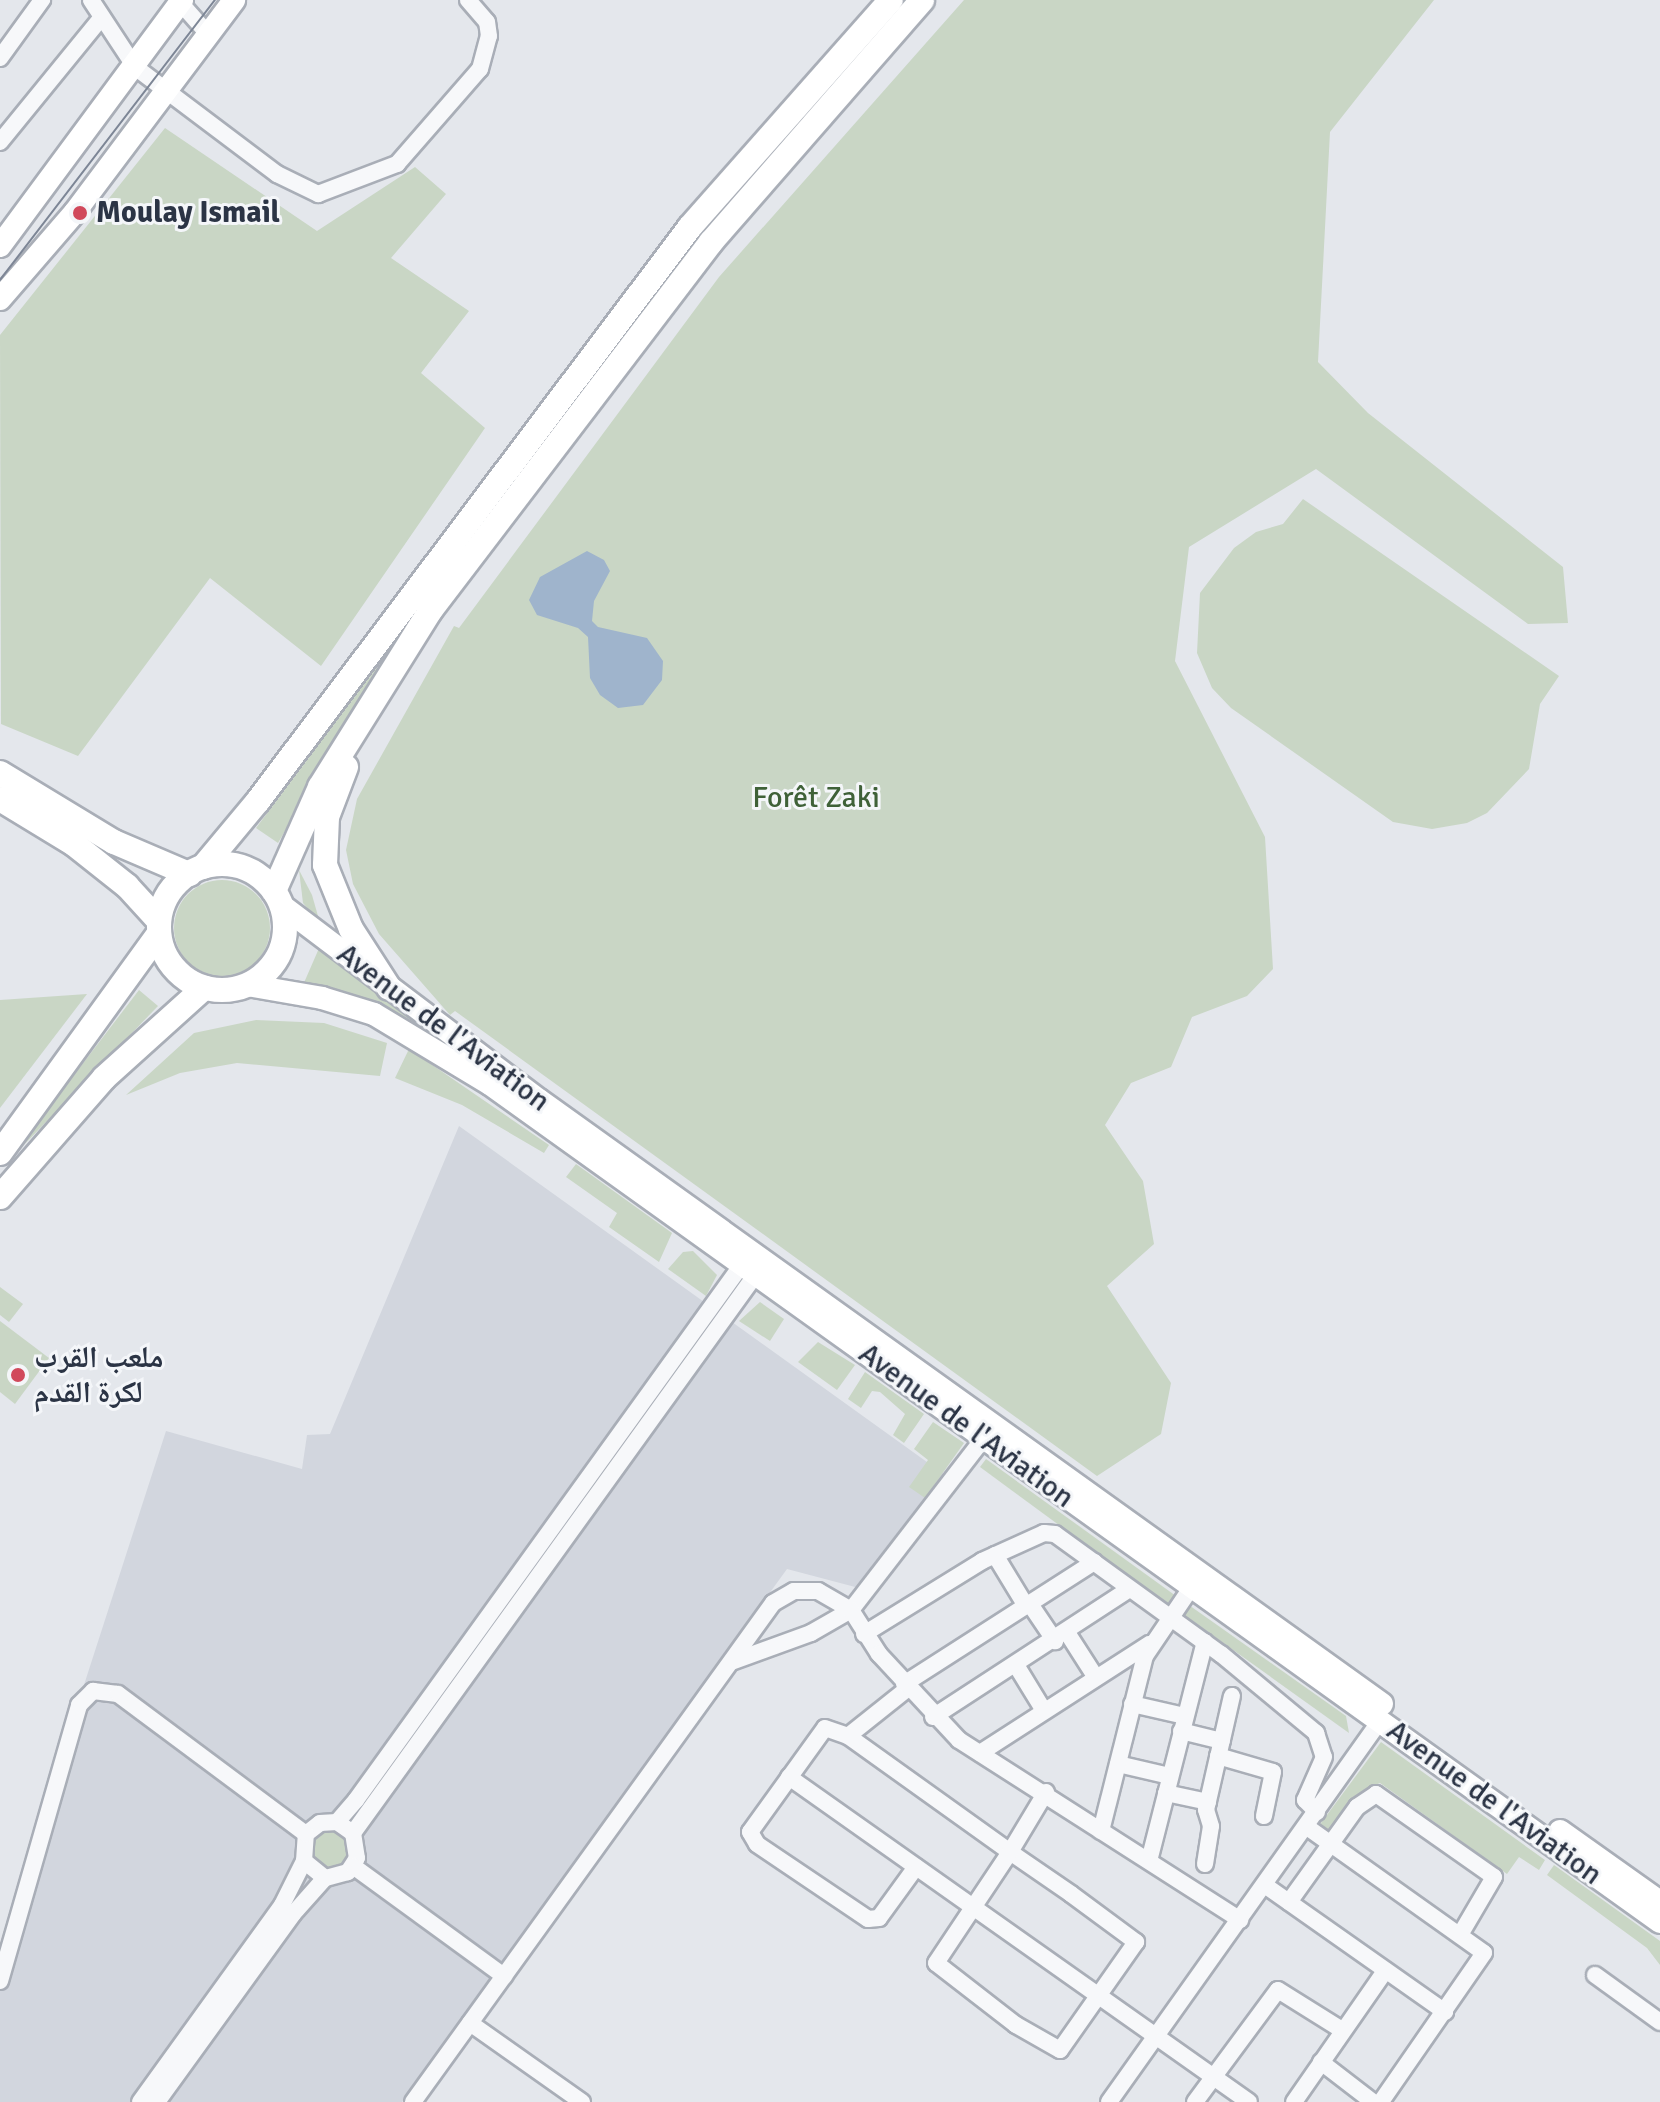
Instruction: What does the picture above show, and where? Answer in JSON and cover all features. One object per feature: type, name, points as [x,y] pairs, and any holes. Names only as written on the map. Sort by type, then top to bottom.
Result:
[{"type":"highway","points":[[0,1153],[159,927],[168,894],[196,871],[258,801],[690,227],[891,0]]},
{"type":"highway","points":[[0,799],[74,844],[127,886],[159,927],[173,968],[204,988],[247,985],[272,966],[280,952],[277,898],[302,820],[378,691],[449,585],[711,242],[922,0]]},
{"type":"highway","points":[[378,691],[335,795],[324,841],[325,865],[341,909],[389,988]]},
{"type":"highway","points":[[0,773],[114,842],[196,871],[235,865],[277,898]]},
{"type":"highway","points":[[0,1197],[104,1078],[204,988]]},
{"type":"main road","points":[[0,299],[75,212],[234,0]]},
{"type":"main road","points":[[0,246],[135,67],[180,1]]},
{"type":"main road","name":"Avenue de l'Aviation","points":[[277,898],[389,988],[983,1439],[1660,1922]]},
{"type":"main road","name":"Avenue de l'Aviation","points":[[247,985],[322,998],[398,1026],[490,1084],[753,1263],[1660,1902]]},
{"type":"street","points":[[0,58],[42,0]]},
{"type":"street","points":[[91,0],[135,67],[295,186],[318,194],[338,190],[409,154],[480,69],[489,36],[487,22],[468,0]]},
{"type":"street","points":[[180,1],[208,34]]},
{"type":"street","points":[[0,142],[101,18]]},
{"type":"street","points":[[337,1822],[753,1263]]},
{"type":"street","points":[[353,1833],[753,1263]]},
{"type":"street","points":[[729,1664],[811,1633],[851,1610],[983,1439]]},
{"type":"street","points":[[864,1634],[995,1555],[1050,1533],[1205,1642],[1320,1738],[1324,1757],[1305,1800],[1317,1812]]},
{"type":"street","points":[[995,1555],[1028,1605],[1095,1676]]},
{"type":"street","points":[[848,1736],[906,1686],[1094,1562]]},
{"type":"street","points":[[980,1753],[1150,1642],[1191,1588]]},
{"type":"street","points":[[933,1717],[1061,1637],[1129,1589]]},
{"type":"street","points":[[413,2102],[782,1595],[818,1591],[851,1610],[864,1634],[933,1717],[980,1753],[1046,1792],[1240,1920]]},
{"type":"street","points":[[1101,1831],[1150,1642]]},
{"type":"street","points":[[1149,1861],[1205,1642]]},
{"type":"street","points":[[1016,1665],[1043,1709]]},
{"type":"street","points":[[0,1981],[79,1705],[93,1691],[118,1694],[306,1834]]},
{"type":"street","points":[[1205,1864],[1211,1826],[1205,1817],[1232,1696]]},
{"type":"street","points":[[1132,1704],[1183,1723],[1220,1748],[1273,1772],[1264,1816]]},
{"type":"street","points":[[1109,2102],[1266,1886],[1380,1721]]},
{"type":"street","points":[[916,1867],[879,1918],[871,1920],[757,1844],[750,1832],[825,1728],[848,1736],[1010,1852],[1136,1942],[1101,1996],[1060,2050],[1016,2025],[937,1967],[972,1906],[1010,1852],[1046,1792]]},
{"type":"street","points":[[1118,1764],[1170,1776]]},
{"type":"street","points":[[789,1777],[1249,2102]]},
{"type":"street","points":[[1166,1793],[1208,1802]]},
{"type":"street","points":[[1289,1902],[1366,1798],[1376,1794],[1471,1859],[1495,1880],[1460,1935]]},
{"type":"street","points":[[157,2102],[189,2047],[238,1978],[282,1905],[304,1861],[306,1834],[320,1823],[337,1822],[353,1833],[358,1849],[353,1866],[341,1876],[325,1878],[238,1978]]},
{"type":"street","points":[[1307,1827],[1484,1955],[1381,2102]]},
{"type":"street","points":[[304,1861],[325,1878]]},
{"type":"street","points":[[353,1866],[504,1976]]},
{"type":"street","points":[[1266,1886],[1445,2012]]},
{"type":"street","points":[[1294,2102],[1385,1971]]},
{"type":"street","points":[[1595,1975],[1660,2022]]},
{"type":"street","points":[[1195,2102],[1278,1990],[1342,2030]]},
{"type":"street","points":[[470,2023],[582,2102]]},
{"type":"street","points":[[140,2102],[189,2047]]},
{"type":"street","points":[[1321,2062],[1373,2102]]},
{"type":"shaded area","points":[[459,1126],[945,1475],[859,1588],[787,1569],[402,2102],[0,2102],[0,1945],[166,1431],[302,1469],[307,1435],[330,1434]]},
{"type":"green space","name":"Forêt Zaki","points":[[964,0],[1434,0],[1330,132],[1318,362],[1368,413],[1563,567],[1568,623],[1528,624],[1316,469],[1189,547],[1175,661],[1265,837],[1273,969],[1247,996],[1192,1017],[1171,1067],[1131,1083],[1105,1125],[1143,1181],[1154,1244],[1107,1286],[1171,1383],[1161,1434],[1097,1476],[455,1011],[450,1015],[379,934],[353,884],[346,850],[357,799],[454,626],[459,628],[719,277]]},
{"type":"green space","points":[[165,128],[317,231],[415,167],[446,194],[391,258],[469,311],[421,373],[485,428],[321,666],[210,578],[78,756],[1,724],[0,335]]},
{"type":"green space","points":[[1303,499],[1559,676],[1540,704],[1529,769],[1487,813],[1467,823],[1432,829],[1393,822],[1231,708],[1212,688],[1197,653],[1200,593],[1234,548],[1256,532],[1283,524]]},
{"type":"green space","points":[[377,667],[378,670],[278,843],[256,828]]},
{"type":"green space","points":[[299,870],[312,895],[320,923],[303,903]]},
{"type":"green space","points":[[222,880],[240,883],[256,894],[267,910],[270,928],[267,946],[256,962],[240,973],[222,976],[204,973],[188,962],[177,946],[174,928],[177,910],[188,894],[204,883]]},
{"type":"green space","points":[[320,946],[463,1051],[460,1056],[383,1007],[303,985]]},
{"type":"green space","points":[[139,990],[158,1006],[20,1149],[19,1147]]},
{"type":"green space","points":[[87,994],[0,1108],[0,1000]]},
{"type":"green space","points":[[256,1020],[324,1023],[387,1043],[380,1076],[237,1063],[180,1073],[126,1095],[194,1033]]},
{"type":"green space","points":[[409,1049],[549,1145],[544,1153],[462,1105],[395,1078]]},
{"type":"green space","points":[[576,1164],[672,1233],[659,1262],[609,1227],[617,1213],[566,1177]]},
{"type":"green space","points":[[693,1251],[717,1275],[706,1296],[668,1269],[683,1252]]},
{"type":"green space","points":[[0,1287],[23,1304],[9,1322],[0,1315]]},
{"type":"green space","points":[[760,1302],[784,1319],[770,1341],[739,1321]]},
{"type":"green space","name":"ملعب القرب لكرة القدم","points":[[0,1321],[49,1358],[15,1404],[0,1392]]},
{"type":"green space","points":[[818,1342],[855,1365],[837,1390],[798,1362]]},
{"type":"green space","points":[[865,1372],[924,1414],[904,1443],[893,1435],[905,1414],[880,1392],[872,1391],[861,1408],[848,1399]]},
{"type":"green space","points":[[933,1422],[964,1443],[925,1498],[909,1487],[928,1460],[914,1449]]},
{"type":"green space","points":[[986,1459],[1176,1596],[1169,1606],[980,1467]]},
{"type":"green space","points":[[1186,1603],[1346,1716],[1349,1733],[1180,1612]]},
{"type":"green space","points":[[1381,1742],[1545,1860],[1539,1870],[1519,1857],[1507,1874],[1380,1783],[1364,1790],[1331,1836],[1318,1827]]},
{"type":"green space","points":[[330,1830],[344,1836],[350,1850],[344,1864],[330,1870],[316,1864],[310,1850],[316,1836]]},
{"type":"green space","points":[[1554,1865],[1660,1941],[1660,1965],[1647,1948],[1547,1875]]},
{"type":"water","points":[[587,551],[604,560],[610,571],[594,601],[592,621],[598,627],[647,638],[663,661],[662,680],[643,705],[618,708],[600,695],[590,678],[588,637],[578,628],[537,615],[529,600],[540,577]]},
{"type":"tram line","points":[[0,280],[215,0]]},
{"type":"place","name":"Moulay Ismail","points":[[80,213]]},
{"type":"place","name":"ملعب القرب لكرة القدم","points":[[18,1375]]}]
